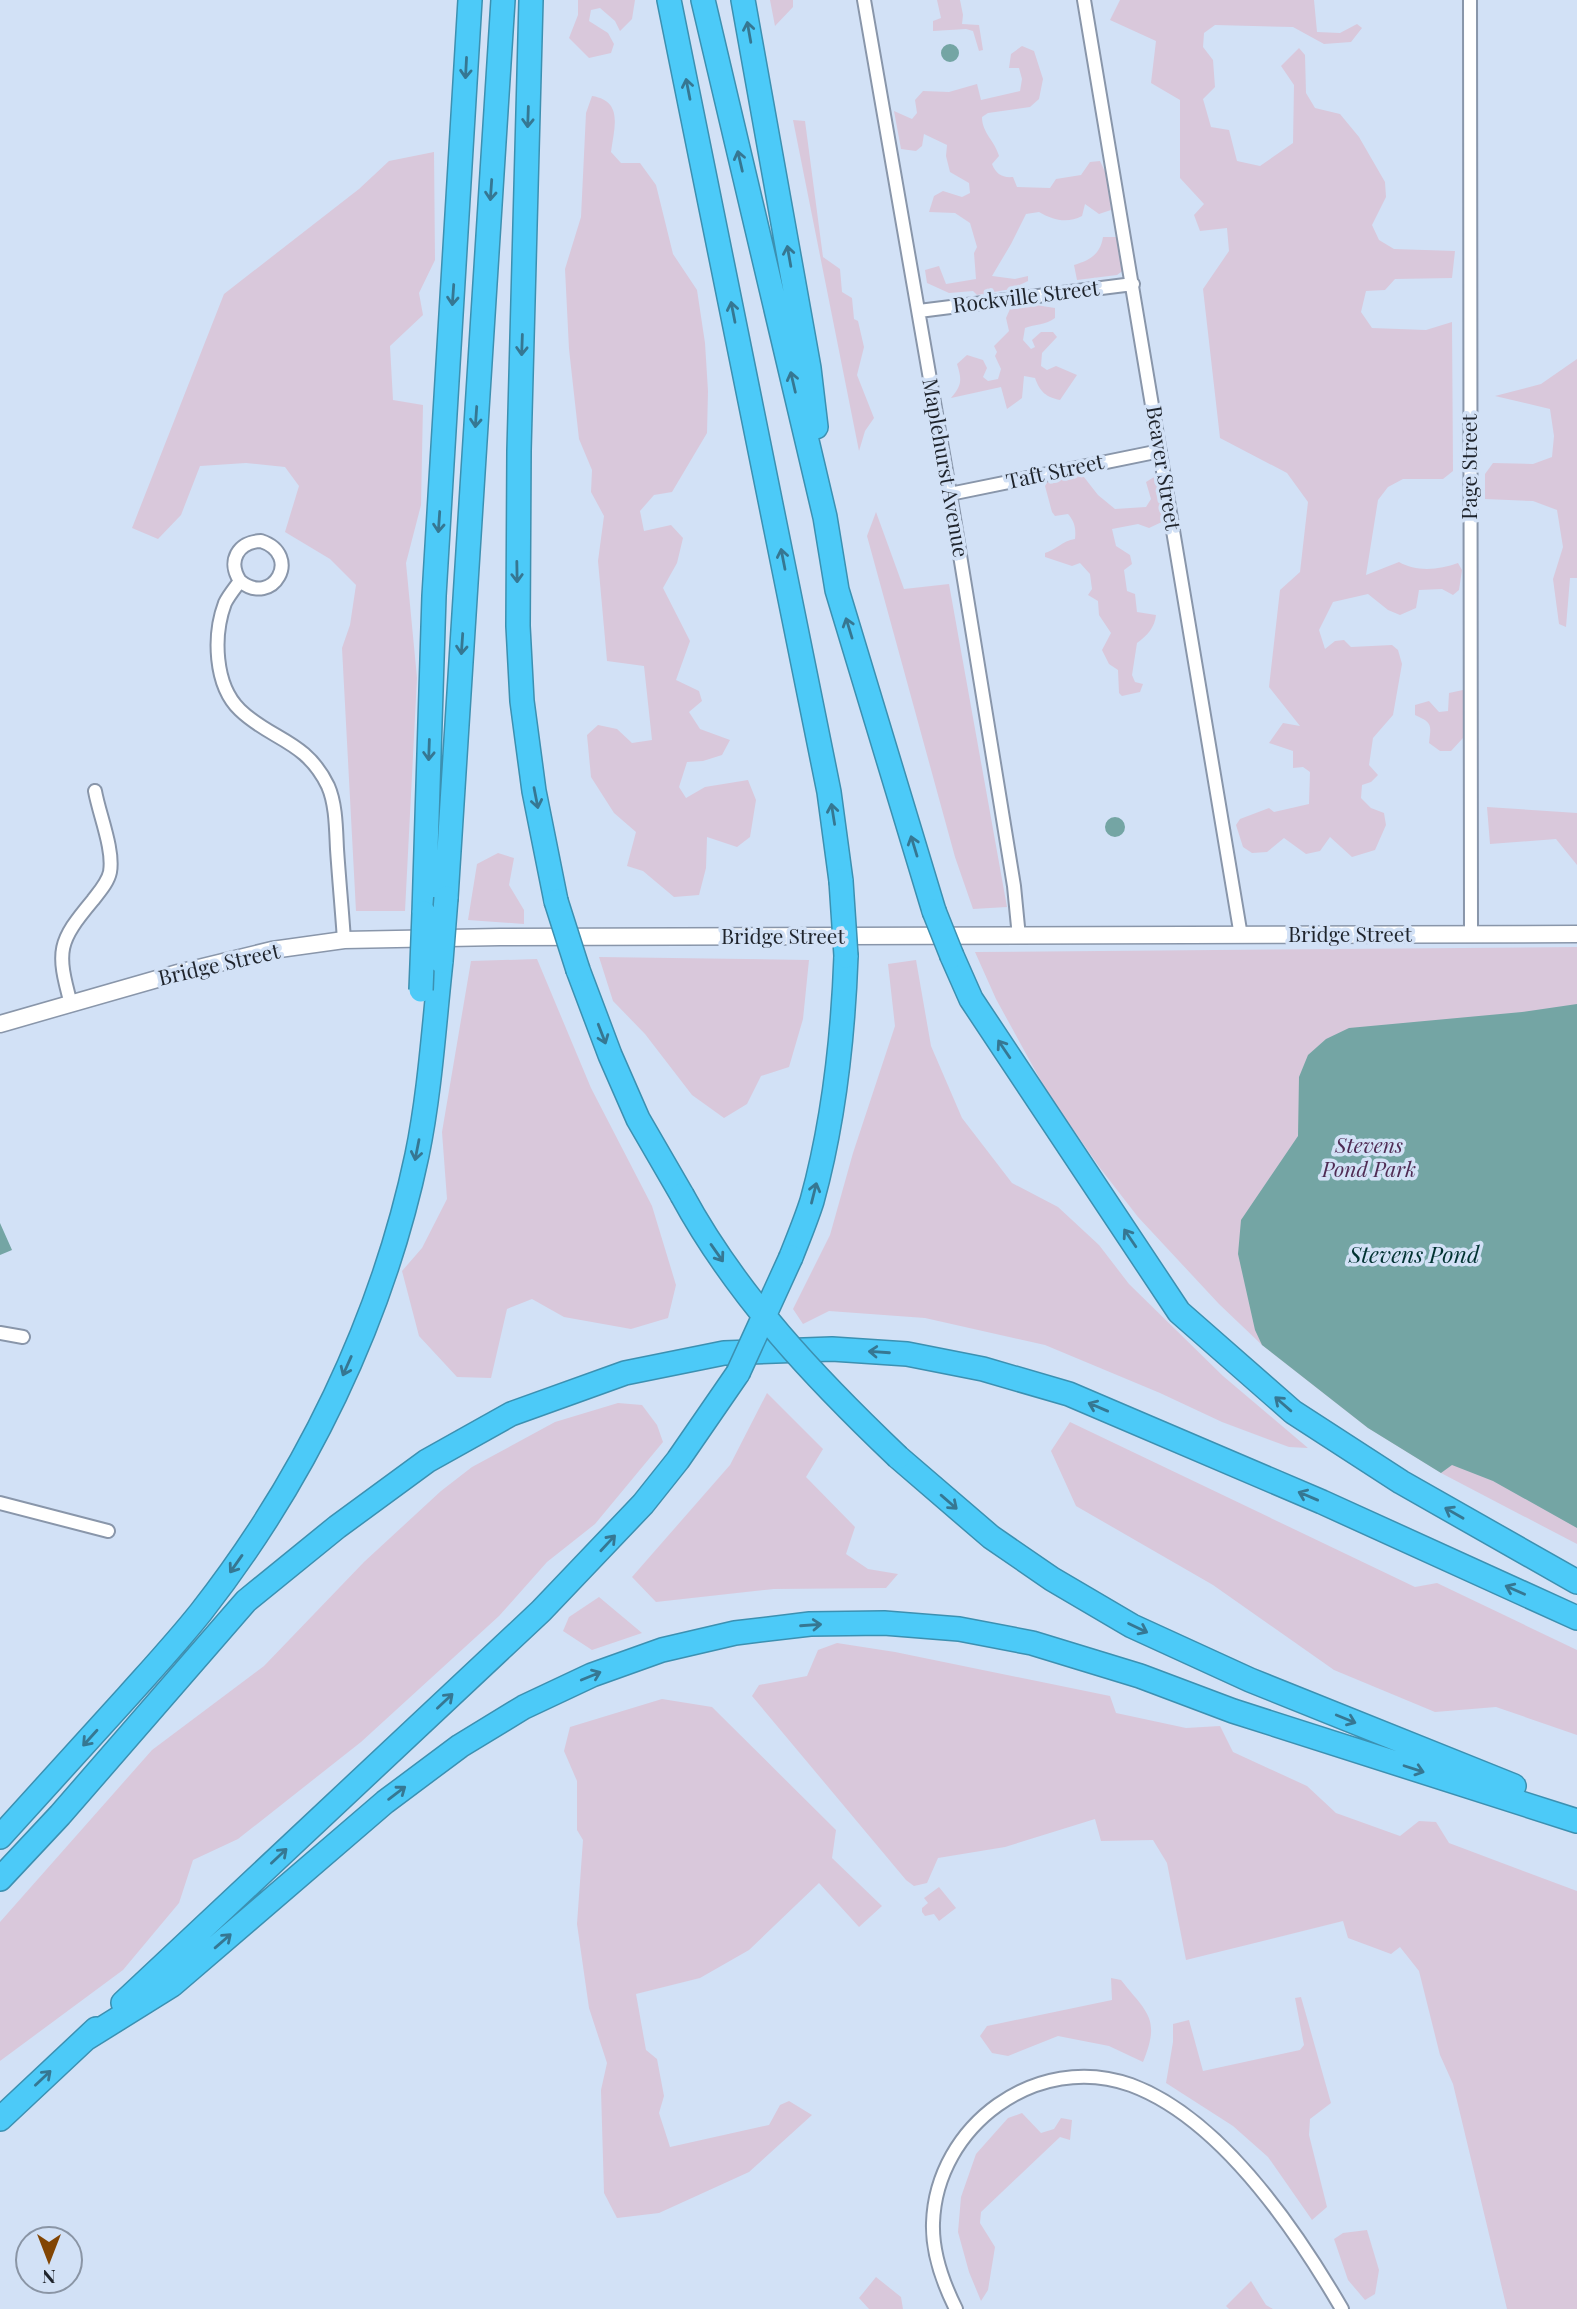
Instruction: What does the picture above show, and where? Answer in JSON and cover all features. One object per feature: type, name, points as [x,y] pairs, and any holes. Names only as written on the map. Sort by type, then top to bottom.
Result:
[{"type":"highway","points":[[425,1102],[421,990],[434,596],[470,0]]},
{"type":"highway","points":[[0,1837],[192,1623],[279,1500],[325,1416],[362,1332],[397,1229],[417,1156],[446,898],[503,0]]},
{"type":"highway","points":[[531,0],[519,464],[518,626],[522,701],[534,791],[556,901],[610,1055],[638,1119],[699,1227],[796,1355],[898,1457],[991,1537],[1052,1579],[1132,1626],[1250,1680],[1577,1811]]},
{"type":"highway","points":[[0,2119],[541,1611],[606,1545],[678,1461],[738,1373],[791,1257],[811,1203],[837,1085],[844,1023],[846,956],[841,881],[830,792],[669,0]]},
{"type":"highway","points":[[703,0],[825,517]]},
{"type":"highway","points":[[743,0],[809,368],[825,517],[837,590],[934,911],[971,999],[1179,1312],[1293,1412],[1401,1482],[1577,1583]]},
{"type":"highway","points":[[0,1879],[60,1815],[246,1601],[337,1527],[416,1469],[510,1414],[625,1373],[724,1353],[832,1349],[907,1354],[983,1369],[1069,1394],[1322,1502],[1577,1618]]},
{"type":"highway","points":[[87,2038],[172,1985],[385,1802],[460,1746],[524,1707],[592,1675],[662,1650],[735,1633],[810,1624],[884,1623],[959,1629],[1032,1643],[1140,1676],[1233,1711],[1577,1821]]},
{"type":"street","name":"Maplehurst Avenue","points":[[864,0],[950,494],[1014,886],[1019,937]]},
{"type":"street","name":"Beaver Street","points":[[1084,0],[1241,936]]},
{"type":"street","name":"Page Street","points":[[1470,0],[1471,934]]},
{"type":"street","name":"Rockville Street","points":[[919,311],[1133,284]]},
{"type":"street","name":"Taft Street","points":[[950,494],[1160,451]]},
{"type":"street","points":[[240,581],[226,600],[220,620],[217,640],[222,677],[229,696],[239,709],[290,741],[306,755],[328,787],[335,824],[344,940]]},
{"type":"street","points":[[71,1004],[63,972],[64,941],[75,921],[103,887],[110,870],[96,791]]},
{"type":"street","name":"Bridge Street","points":[[0,1024],[231,959],[344,940],[499,937],[1577,934]]},
{"type":"street","points":[[0,1333],[23,1337]]},
{"type":"street","points":[[0,1503],[108,1531]]},
{"type":"street","points":[[956,2309],[942,2275],[933,2241],[936,2195],[952,2152],[974,2123],[1016,2093],[1053,2080],[1090,2076],[1150,2093],[1200,2126],[1231,2157],[1301,2242],[1342,2309]]},
{"type":"green space","points":[[578,0],[635,0],[632,19],[620,31],[615,21],[600,8],[591,10],[589,21],[608,33],[614,44],[611,53],[589,58],[569,38],[578,15]]},
{"type":"green space","points":[[770,0],[793,0],[793,7],[775,26]]},
{"type":"green space","points":[[937,0],[960,0],[962,24],[979,25],[983,50],[979,51],[973,31],[933,31],[933,21],[941,18]]},
{"type":"green space","points":[[1120,0],[1314,0],[1317,32],[1340,33],[1357,24],[1362,28],[1351,42],[1324,44],[1293,27],[1215,25],[1204,33],[1203,47],[1213,60],[1215,87],[1203,99],[1211,127],[1229,130],[1237,161],[1260,166],[1293,143],[1294,85],[1281,66],[1299,48],[1305,55],[1306,93],[1315,108],[1340,114],[1359,137],[1385,182],[1386,197],[1372,225],[1379,240],[1394,249],[1455,251],[1452,278],[1395,279],[1385,290],[1366,291],[1361,312],[1372,328],[1426,330],[1452,322],[1453,471],[1443,479],[1403,479],[1388,487],[1378,500],[1366,575],[1399,562],[1428,569],[1458,563],[1462,570],[1459,590],[1453,595],[1442,589],[1419,590],[1416,608],[1400,615],[1388,610],[1368,594],[1333,602],[1319,630],[1325,649],[1335,641],[1344,640],[1351,647],[1392,645],[1398,650],[1402,664],[1393,715],[1373,738],[1369,765],[1378,775],[1371,782],[1362,785],[1361,798],[1371,808],[1384,813],[1386,825],[1375,850],[1352,857],[1330,837],[1320,851],[1306,854],[1284,838],[1267,852],[1252,853],[1243,847],[1236,825],[1240,819],[1269,808],[1274,812],[1309,804],[1310,772],[1303,767],[1293,768],[1293,751],[1269,743],[1283,723],[1300,726],[1269,687],[1280,590],[1300,572],[1308,502],[1287,473],[1220,438],[1203,289],[1229,251],[1227,228],[1200,231],[1194,215],[1204,204],[1180,178],[1180,100],[1151,83],[1156,41],[1110,20]]},
{"type":"green space","points":[[1022,46],[1034,51],[1043,79],[1039,99],[1030,107],[988,113],[982,117],[984,128],[999,156],[992,164],[998,173],[1013,177],[1017,187],[1050,188],[1056,179],[1081,175],[1090,162],[1100,161],[1108,178],[1111,210],[1099,214],[1085,204],[1082,216],[1065,220],[1039,212],[1026,214],[992,276],[1015,279],[1028,276],[1028,281],[1011,289],[977,295],[973,291],[949,293],[927,283],[925,270],[939,266],[946,284],[976,279],[974,253],[977,247],[970,223],[955,213],[929,212],[934,196],[943,191],[962,197],[970,193],[969,183],[950,172],[946,156],[947,145],[924,134],[922,146],[916,151],[901,149],[894,111],[912,119],[917,113],[915,100],[923,91],[949,92],[977,84],[981,100],[1020,91],[1022,79],[1019,68],[1009,68],[1011,54]]},
{"type":"green space","points":[[592,96],[609,103],[613,110],[615,125],[611,152],[621,163],[640,163],[656,185],[673,254],[697,290],[705,343],[707,433],[672,492],[654,495],[640,511],[644,531],[671,525],[683,538],[677,563],[663,588],[690,641],[676,680],[699,691],[702,701],[689,712],[700,729],[730,740],[722,755],[703,761],[687,762],[679,787],[686,798],[705,787],[748,780],[756,800],[750,837],[737,847],[707,837],[706,868],[699,895],[674,897],[643,871],[627,866],[636,832],[614,813],[591,777],[587,735],[598,725],[617,729],[632,743],[652,740],[644,666],[607,661],[598,561],[604,516],[591,492],[592,470],[579,439],[569,349],[565,269],[581,217],[586,113]]},
{"type":"green space","points":[[793,120],[805,121],[823,257],[840,269],[842,292],[852,298],[854,319],[858,321],[864,347],[857,375],[874,418],[865,431],[859,451]]},
{"type":"green space","points":[[434,152],[435,260],[419,293],[423,315],[390,346],[393,400],[423,405],[421,505],[406,563],[417,678],[405,911],[356,911],[342,648],[350,625],[356,585],[330,559],[285,532],[299,486],[285,467],[246,463],[200,466],[181,515],[158,539],[132,528],[224,294],[359,189],[389,161]]},
{"type":"green space","points":[[1103,237],[1116,237],[1124,270],[1117,275],[1077,280],[1074,265],[1093,256]]},
{"type":"green space","points":[[1029,304],[1055,308],[1055,318],[1025,328],[1023,340],[1031,349],[1035,347],[1032,340],[1041,332],[1053,332],[1057,337],[1042,353],[1041,366],[1047,370],[1056,366],[1077,375],[1060,400],[1044,393],[1035,378],[1024,376],[1022,398],[1007,409],[1001,387],[951,398],[960,382],[957,364],[967,355],[983,360],[987,368],[983,377],[988,381],[998,379],[1001,369],[994,346],[1009,331],[1006,318],[1010,309]]},
{"type":"green space","points":[[1577,359],[1577,578],[1570,578],[1566,627],[1559,624],[1553,579],[1563,547],[1557,510],[1533,501],[1485,499],[1485,474],[1493,463],[1533,464],[1552,457],[1554,436],[1550,409],[1495,396],[1541,384]]},
{"type":"green space","points":[[1080,472],[1098,495],[1115,509],[1146,507],[1151,499],[1146,482],[1154,477],[1157,481],[1164,521],[1149,528],[1138,524],[1112,529],[1116,546],[1130,555],[1132,564],[1124,570],[1127,591],[1135,594],[1137,612],[1156,615],[1150,631],[1137,643],[1132,675],[1135,682],[1143,684],[1140,692],[1122,696],[1119,693],[1118,670],[1109,664],[1102,650],[1111,633],[1099,615],[1098,601],[1088,595],[1092,589],[1090,574],[1080,563],[1072,566],[1045,557],[1045,553],[1075,539],[1075,532],[1074,523],[1068,514],[1055,516],[1052,512],[1045,486],[1049,479]]},
{"type":"green space","points":[[876,512],[904,589],[949,584],[1007,907],[973,909],[955,857],[867,536]]},
{"type":"green space","points":[[1463,690],[1463,738],[1451,751],[1440,751],[1429,743],[1429,725],[1415,715],[1415,705],[1429,701],[1439,712],[1448,711],[1449,693]]},
{"type":"green space","points":[[1487,807],[1577,813],[1577,865],[1556,839],[1490,844]]},
{"type":"green space","points":[[498,853],[514,858],[509,885],[524,910],[524,924],[468,920],[477,864]]},
{"type":"green space","name":"Stevens Pond Park","points":[[1577,947],[1577,1544],[1441,1473],[1368,1428],[1262,1345],[1219,1304],[1138,1217],[1047,1092],[996,999],[975,952]]},
{"type":"green space","points":[[599,957],[809,960],[803,1019],[789,1067],[761,1076],[747,1104],[724,1118],[692,1095],[645,1034],[613,1001]]},
{"type":"green space","points":[[537,959],[591,1088],[652,1206],[676,1285],[668,1318],[631,1329],[564,1317],[532,1299],[507,1309],[491,1378],[457,1377],[419,1336],[402,1271],[422,1248],[447,1199],[442,1132],[471,961]]},
{"type":"green space","points":[[916,960],[931,1046],[962,1118],[1012,1183],[1058,1207],[1099,1245],[1129,1284],[1223,1376],[1308,1448],[1289,1447],[1222,1422],[1045,1345],[925,1318],[829,1311],[803,1324],[793,1309],[830,1235],[853,1153],[895,1026],[888,964]]},
{"type":"green space","points":[[767,1393],[823,1449],[806,1477],[855,1527],[846,1554],[868,1569],[898,1574],[886,1588],[774,1589],[656,1602],[632,1577],[730,1465]]},
{"type":"green space","points":[[618,1403],[642,1405],[657,1425],[663,1442],[595,1524],[547,1562],[499,1616],[361,1742],[238,1839],[193,1860],[179,1903],[123,1970],[0,2061],[0,1922],[152,1750],[264,1666],[364,1562],[441,1491],[472,1467],[555,1422]]},
{"type":"green space","points":[[1070,1422],[1415,1587],[1437,1583],[1577,1650],[1577,1735],[1496,1707],[1435,1712],[1334,1670],[1213,1585],[1076,1506],[1051,1451]]},
{"type":"green space","points":[[599,1597],[642,1633],[592,1650],[563,1631],[569,1617]]},
{"type":"green space","points":[[837,1643],[895,1652],[1110,1696],[1116,1713],[1186,1728],[1220,1726],[1233,1752],[1307,1786],[1336,1813],[1400,1836],[1419,1821],[1436,1822],[1449,1843],[1577,1891],[1577,2309],[1507,2309],[1453,2084],[1440,2055],[1419,1971],[1400,1947],[1391,1954],[1348,1938],[1343,1921],[1186,1960],[1167,1863],[1153,1840],[1101,1841],[1095,1819],[1005,1847],[938,1858],[927,1883],[914,1886],[906,1880],[752,1696],[759,1685],[807,1676],[818,1650]]},
{"type":"green space","points":[[662,1699],[712,1707],[836,1830],[832,1858],[882,1906],[859,1927],[819,1883],[749,1950],[700,1978],[636,1994],[646,2050],[657,2059],[664,2096],[659,2113],[670,2147],[769,2125],[780,2105],[789,2101],[812,2115],[749,2172],[659,2213],[617,2218],[604,2193],[601,2090],[607,2063],[589,2008],[577,1924],[583,1840],[577,1830],[577,1781],[564,1751],[570,1727]]},
{"type":"green space","points":[[939,1887],[956,1908],[939,1921],[934,1914],[925,1916],[922,1908],[928,1903],[924,1898]]},
{"type":"green space","points":[[1111,1978],[1121,1980],[1148,2017],[1151,2035],[1143,2062],[1109,2046],[1058,2036],[1008,2056],[992,2053],[980,2036],[987,2026],[1112,2000]]},
{"type":"green space","points":[[1301,1997],[1331,2103],[1310,2119],[1309,2135],[1327,2207],[1312,2220],[1268,2157],[1233,2126],[1166,2083],[1173,2042],[1173,2024],[1189,2020],[1203,2071],[1300,2050],[1304,2045],[1295,1998]]},
{"type":"green space","points":[[1022,2113],[1041,2133],[1054,2129],[1061,2118],[1072,2120],[1070,2140],[1060,2137],[981,2212],[980,2223],[995,2247],[988,2290],[981,2301],[969,2272],[958,2232],[961,2197],[976,2154],[1008,2118]]},
{"type":"green space","points":[[1367,2230],[1379,2270],[1375,2294],[1365,2300],[1348,2280],[1334,2239],[1343,2233]]},
{"type":"green space","points":[[876,2277],[901,2297],[903,2309],[869,2309],[859,2298]]},
{"type":"green space","points":[[1251,2281],[1266,2305],[1273,2309],[1229,2309],[1226,2306]]},
{"type":"water","points":[[950,44],[956,47],[959,53],[956,59],[950,62],[944,59],[941,53],[944,47]]},
{"type":"water","points":[[1115,817],[1122,820],[1125,827],[1122,834],[1115,837],[1108,834],[1105,827],[1108,820]]},
{"type":"water","name":"Stevens Pond","points":[[1577,1004],[1577,1528],[1493,1481],[1452,1465],[1441,1473],[1368,1428],[1262,1345],[1255,1330],[1238,1254],[1241,1220],[1298,1136],[1299,1077],[1308,1055],[1326,1039],[1349,1028],[1522,1012]]},
{"type":"water","points":[[0,1223],[12,1250],[0,1255]]}]
